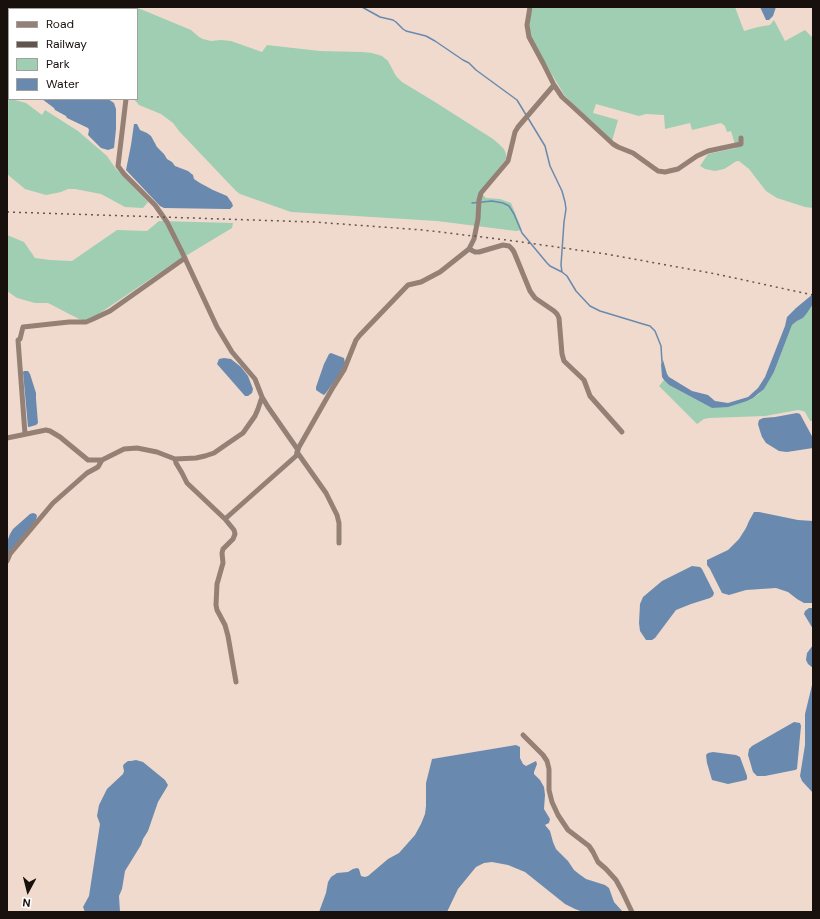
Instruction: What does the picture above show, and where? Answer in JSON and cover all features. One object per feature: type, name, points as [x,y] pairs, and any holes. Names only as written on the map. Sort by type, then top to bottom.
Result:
[{"type":"street","points":[[530,7],[527,25],[529,37],[554,85],[562,97],[613,144],[633,153],[659,172],[665,172],[678,169],[697,156],[708,151],[741,144],[741,138]]},
{"type":"street","points":[[224,519],[296,456],[332,389],[344,370],[356,340],[360,335],[408,285],[421,282],[440,272],[470,249],[474,239],[478,219],[479,200],[482,191],[508,160],[515,132],[518,127],[554,85]]},
{"type":"street","points":[[126,100],[118,166],[158,208],[167,222],[217,327],[232,352],[255,379],[262,397],[268,407],[326,493],[340,523],[339,543]]},
{"type":"street","points":[[470,249],[475,252],[479,252],[503,245],[509,246],[512,249],[530,291],[535,298],[554,311],[559,318],[564,361],[584,380],[590,396],[622,432]]},
{"type":"street","points":[[25,434],[18,340],[20,339],[23,327],[69,322],[86,322],[110,311],[185,258]]},
{"type":"street","points":[[7,438],[50,430],[88,460],[102,460],[124,449],[138,448],[157,452],[175,459],[205,456],[224,446],[243,433],[258,409],[262,397]]},
{"type":"street","points":[[175,459],[187,483],[234,530],[235,534],[233,539],[223,548],[222,552],[223,563],[217,584],[216,605],[228,636],[236,682]]},
{"type":"street","points":[[7,561],[10,554],[53,503],[87,473],[98,467],[102,460]]},
{"type":"street","points":[[524,735],[547,761],[549,769],[549,790],[552,802],[558,814],[568,830],[589,846],[598,862],[616,880],[632,912]]},
{"type":"green space","points":[[7,7],[126,8],[8,8],[7,34]]},
{"type":"green space","points":[[533,7],[735,7],[744,31],[770,25],[774,20],[785,41],[805,30],[813,38],[813,208],[777,198],[766,191],[749,169],[739,161],[724,169],[715,171],[705,169],[700,166],[708,154],[736,148],[731,131],[727,132],[725,126],[721,123],[692,130],[690,123],[665,129],[664,115],[646,114],[639,116],[596,104],[593,113],[618,120],[612,141],[565,96],[551,73],[532,40],[529,27],[530,14]]},
{"type":"green space","points":[[138,8],[191,30],[203,39],[211,41],[231,41],[262,52],[267,45],[320,51],[362,52],[382,56],[388,61],[396,76],[402,82],[493,139],[504,149],[506,159],[480,192],[486,198],[500,199],[511,203],[522,230],[516,231],[437,221],[291,212],[240,194],[173,123],[161,114],[139,105],[135,100],[138,100]]},
{"type":"green space","points":[[7,100],[15,100],[26,103],[42,115],[45,110],[78,131],[107,156],[116,169],[148,202],[143,208],[125,207],[101,194],[75,189],[68,189],[46,195],[25,189],[7,174]]},
{"type":"green space","points":[[159,221],[233,223],[232,228],[174,263],[97,315],[84,320],[79,319],[48,303],[35,303],[17,298],[7,291],[7,235],[24,242],[35,258],[72,261],[117,230],[147,231]]},
{"type":"green space","points":[[813,304],[813,421],[810,421],[805,412],[798,410],[765,416],[709,418],[704,419],[697,424],[659,386],[664,380],[669,385],[712,408],[747,401],[753,398],[759,394],[774,372],[792,325],[803,318]]},
{"type":"water","points":[[760,7],[776,7],[773,16],[769,20],[766,20]]},
{"type":"water","points":[[43,100],[110,100],[114,103],[116,109],[116,129],[114,148],[108,150],[101,148],[88,135],[88,128],[67,118]]},
{"type":"water","points":[[134,124],[137,124],[140,130],[151,136],[157,147],[175,166],[188,171],[193,175],[194,179],[200,183],[227,196],[233,206],[230,209],[226,209],[164,208],[160,206],[126,170]]},
{"type":"water","points":[[813,294],[813,304],[807,313],[803,318],[792,325],[774,372],[764,389],[753,398],[728,407],[712,408],[669,385],[662,377],[661,364],[663,360],[669,377],[692,391],[708,395],[715,401],[728,403],[748,397],[758,388],[765,377],[785,326],[787,317]]},
{"type":"water","points":[[331,353],[344,358],[345,363],[339,375],[324,395],[316,390],[316,387],[324,364]]},
{"type":"water","points":[[219,359],[231,359],[241,367],[248,376],[253,389],[252,393],[248,396],[245,396],[217,364]]},
{"type":"water","points":[[28,371],[30,374],[36,393],[38,423],[29,427],[23,372]]},
{"type":"water","points":[[797,413],[800,414],[813,438],[813,448],[787,452],[779,451],[766,443],[760,431],[758,424],[759,420],[763,418]]},
{"type":"water","points":[[754,512],[798,520],[813,521],[813,603],[804,603],[788,592],[776,588],[746,590],[729,595],[722,593],[707,565],[707,560],[728,550],[739,539]]},
{"type":"water","points":[[33,513],[37,516],[36,520],[7,554],[7,542],[13,529]]},
{"type":"water","points":[[692,566],[700,567],[702,569],[714,593],[713,596],[676,610],[655,638],[652,640],[646,640],[640,631],[639,623],[640,604],[643,597],[662,581]]},
{"type":"water","points":[[809,608],[813,608],[813,629],[804,614]]},
{"type":"water","points":[[813,645],[813,668],[806,660],[807,653]]},
{"type":"water","points":[[813,681],[813,793],[802,781],[800,776],[805,745],[805,714]]},
{"type":"water","points":[[794,722],[800,723],[801,726],[797,769],[765,776],[757,776],[753,772],[748,755],[749,749]]},
{"type":"water","points":[[516,745],[520,747],[520,758],[523,764],[526,766],[536,761],[537,764],[534,774],[544,787],[544,809],[550,819],[549,823],[545,825],[550,831],[556,849],[579,874],[586,879],[605,885],[609,888],[614,902],[623,912],[583,912],[575,909],[565,904],[525,872],[508,865],[492,862],[484,863],[476,867],[458,889],[447,912],[319,912],[326,893],[328,882],[331,877],[337,873],[348,872],[357,868],[359,869],[361,876],[368,876],[388,859],[399,853],[415,835],[425,814],[426,783],[432,759]]},
{"type":"water","points":[[713,752],[736,755],[740,757],[747,779],[728,784],[712,780],[706,755]]},
{"type":"water","points":[[136,760],[143,762],[165,780],[168,785],[158,802],[148,831],[141,845],[125,871],[122,889],[119,896],[120,912],[85,912],[83,907],[89,896],[100,824],[97,816],[99,805],[107,789],[123,774],[124,764],[128,761]]},
{"type":"waterway","points":[[362,7],[380,17],[393,20],[406,31],[426,36],[435,41],[469,63],[476,70],[517,100],[545,146],[550,166],[562,191],[565,202],[566,209],[561,265],[562,272]]},
{"type":"waterway","points":[[472,203],[492,201],[509,206],[522,233],[550,266],[567,276],[576,291],[590,306],[600,311],[650,326],[655,331],[661,346],[662,362]]},
{"type":"railway","points":[[7,212],[314,222],[423,230],[606,254],[716,274],[813,295]]}]
